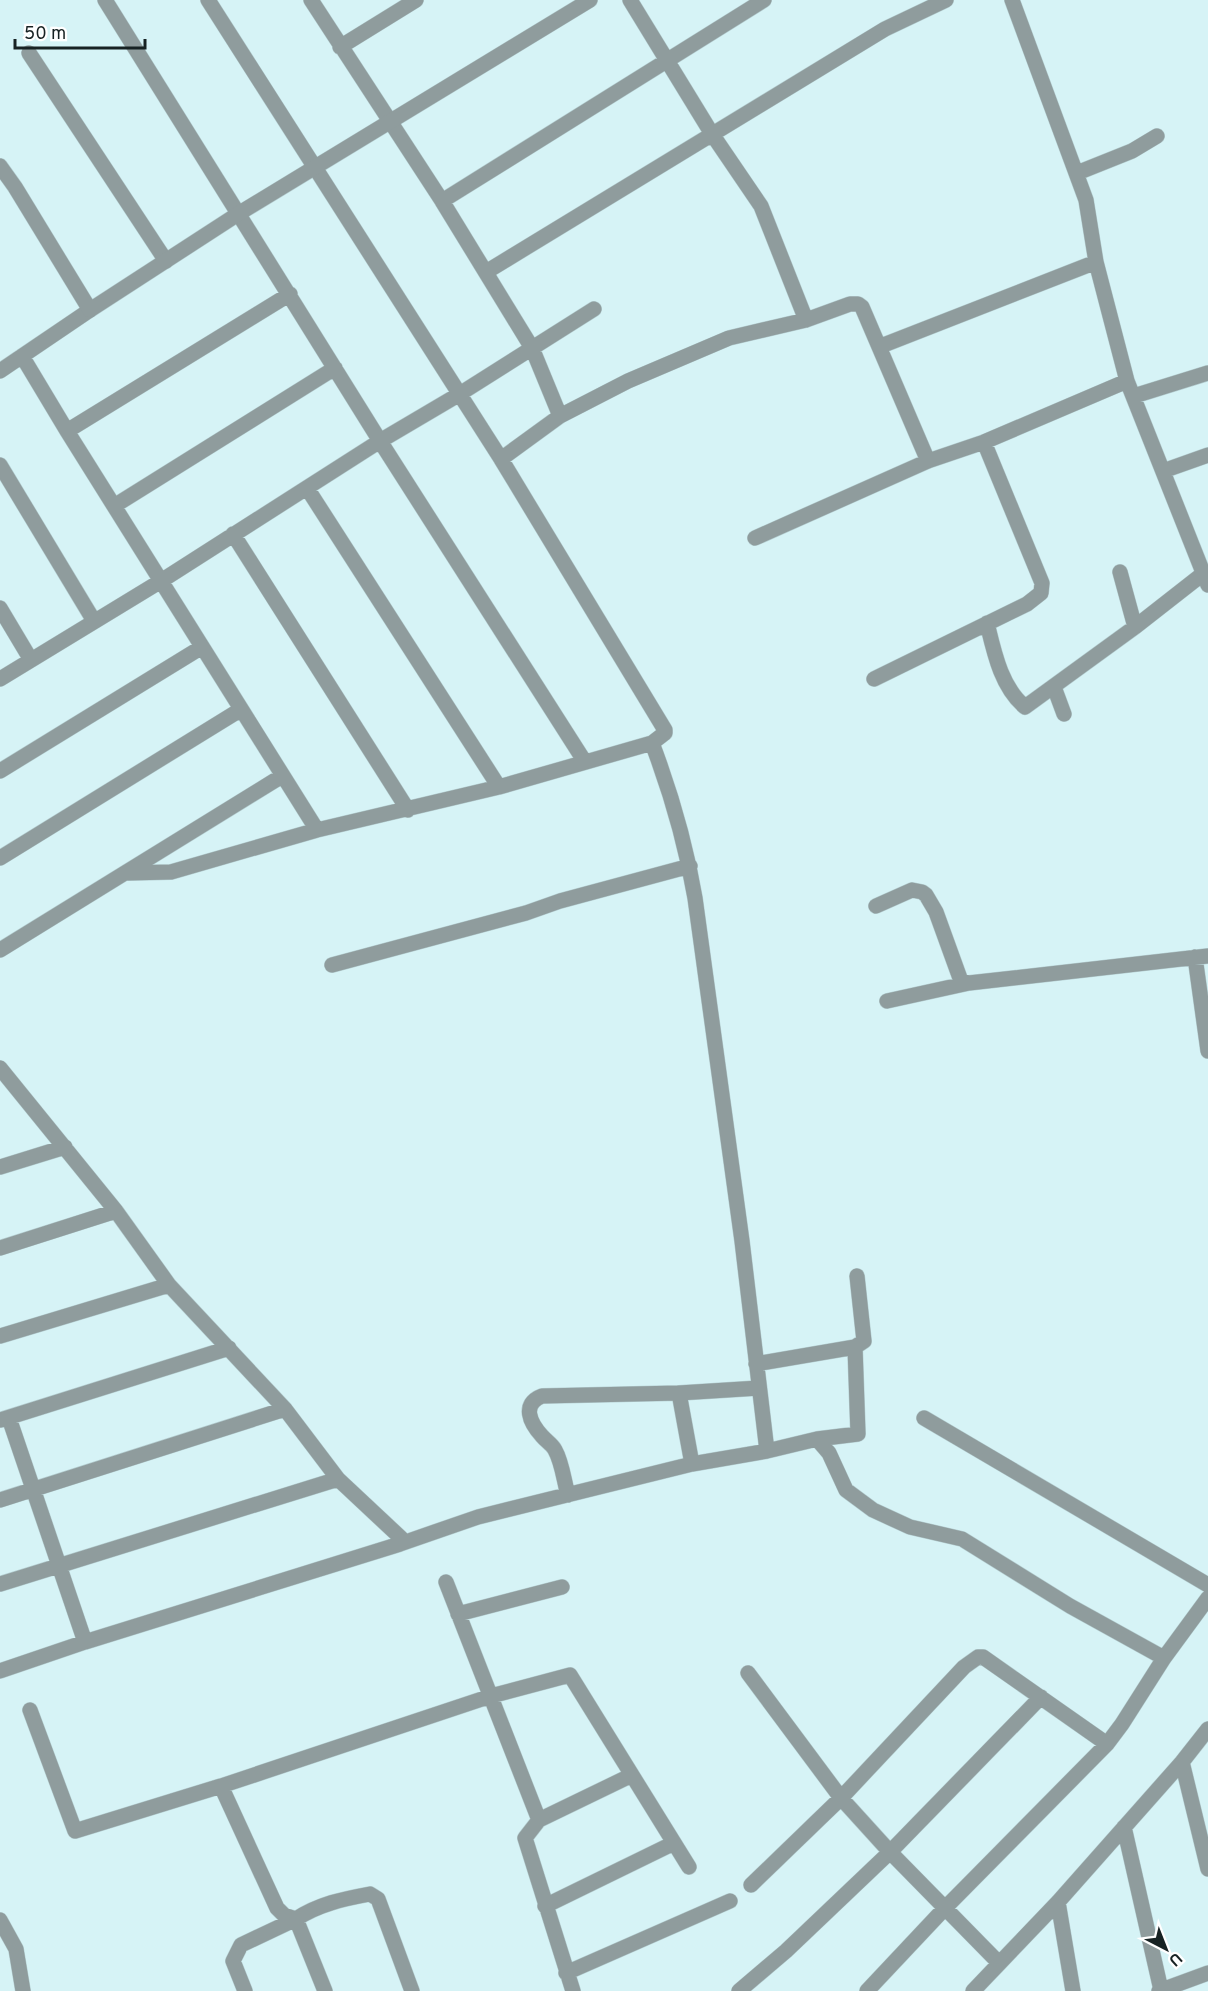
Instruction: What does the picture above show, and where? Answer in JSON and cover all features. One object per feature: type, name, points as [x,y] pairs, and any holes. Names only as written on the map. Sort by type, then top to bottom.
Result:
[{"type":"street","points":[[105,0],[380,441],[585,762]]},
{"type":"street","points":[[128,873],[171,872],[316,830],[499,787],[652,743],[664,735],[665,730],[501,459],[458,395],[208,0]]},
{"type":"street","points":[[311,0],[442,201],[532,348],[560,416]]},
{"type":"street","points":[[340,47],[416,0]]},
{"type":"street","points":[[0,371],[238,214],[590,0]]},
{"type":"street","points":[[630,0],[712,134],[761,206],[806,320]]},
{"type":"street","points":[[442,201],[764,0]]},
{"type":"street","points":[[486,272],[922,5],[946,0]]},
{"type":"street","points":[[987,623],[1004,677],[1016,699],[1025,707],[1092,657],[1206,579],[1202,554],[1163,471],[1127,381],[1096,262],[1086,200],[1012,0]]},
{"type":"street","points":[[29,53],[166,261]]},
{"type":"street","points":[[1077,172],[1132,152],[1157,136]]},
{"type":"street","points":[[0,166],[90,310]]},
{"type":"street","points":[[881,346],[1096,262]]},
{"type":"street","points":[[67,431],[290,294]]},
{"type":"street","points":[[501,459],[560,416],[628,381],[729,338],[806,320],[850,304],[858,304],[862,307],[881,346],[928,461]]},
{"type":"street","points":[[0,679],[161,581],[380,441],[594,309]]},
{"type":"street","points":[[22,356],[316,830]]},
{"type":"street","points":[[114,506],[335,368]]},
{"type":"street","points":[[1134,396],[1208,373]]},
{"type":"street","points":[[755,538],[928,461],[984,442],[1127,381]]},
{"type":"street","points":[[874,680],[1027,604],[1041,593],[1042,583],[984,442]]},
{"type":"street","points":[[1163,471],[1208,455]]},
{"type":"street","points":[[0,465],[94,621]]},
{"type":"street","points":[[307,488],[499,787]]},
{"type":"street","points":[[233,534],[408,810]]},
{"type":"street","points":[[1120,572],[1135,627]]},
{"type":"street","points":[[0,608],[31,660]]},
{"type":"street","points":[[0,771],[202,647]]},
{"type":"street","points":[[1054,687],[1064,714]]},
{"type":"street","points":[[0,858],[240,710]]},
{"type":"street","points":[[652,743],[667,783],[690,866],[742,1241],[767,1451]]},
{"type":"street","points":[[0,950],[282,776]]},
{"type":"street","points":[[332,965],[690,866]]},
{"type":"street","points":[[876,906],[912,890],[926,895],[936,912],[961,981],[969,983]]},
{"type":"street","points":[[887,1001],[969,983],[1202,956],[1208,1051]]},
{"type":"street","points":[[3,1076],[65,1147],[116,1211],[169,1285],[285,1409],[338,1479],[401,1538],[400,1544]]},
{"type":"street","points":[[0,1167],[65,1147]]},
{"type":"street","points":[[0,1248],[116,1211]]},
{"type":"street","points":[[756,1364],[855,1347],[864,1341],[857,1276]]},
{"type":"street","points":[[0,1336],[169,1285]]},
{"type":"street","points":[[0,1671],[478,1517],[692,1464],[767,1451],[817,1438],[858,1434],[855,1347]]},
{"type":"street","points":[[85,1642],[33,1490],[4,1419],[229,1348]]},
{"type":"street","points":[[568,1495],[556,1452],[541,1436],[528,1414],[529,1405],[537,1398],[759,1388]]},
{"type":"street","points":[[679,1393],[692,1464]]},
{"type":"street","points":[[0,1500],[285,1409]]},
{"type":"street","points":[[924,1418],[1208,1585]]},
{"type":"street","points":[[817,1438],[829,1453],[846,1490],[873,1510],[910,1527],[962,1539],[1070,1606],[1164,1658]]},
{"type":"street","points":[[0,1584],[338,1479]]},
{"type":"street","points":[[446,1582],[539,1820]]},
{"type":"street","points":[[458,1614],[562,1587]]},
{"type":"street","points":[[867,1991],[945,1908],[1107,1744],[1164,1658],[1208,1598]]},
{"type":"street","points":[[751,1885],[841,1798],[963,1667],[978,1657],[982,1657],[1107,1744]]},
{"type":"street","points":[[748,1673],[841,1798],[890,1852],[999,1962]]},
{"type":"street","points":[[30,1710],[75,1831],[221,1786],[491,1696],[570,1675],[689,1867]]},
{"type":"street","points":[[739,1991],[786,1951],[890,1852],[1041,1697]]},
{"type":"street","points":[[973,1991],[1058,1902],[1182,1762],[1208,1729]]},
{"type":"street","points":[[1182,1762],[1208,1869]]},
{"type":"street","points":[[573,1991],[525,1838],[539,1820],[632,1775]]},
{"type":"street","points":[[221,1786],[277,1908],[284,1915],[296,1919],[325,1991]]},
{"type":"street","points":[[1124,1827],[1160,1990],[1208,1972]]},
{"type":"street","points":[[546,1906],[674,1844]]},
{"type":"street","points":[[245,1991],[233,1960],[241,1945],[335,1900],[370,1894],[378,1899],[412,1991]]},
{"type":"street","points":[[567,1973],[730,1901]]},
{"type":"street","points":[[1058,1902],[1073,1991]]},
{"type":"street","points":[[0,1920],[16,1949],[23,1991]]}]
